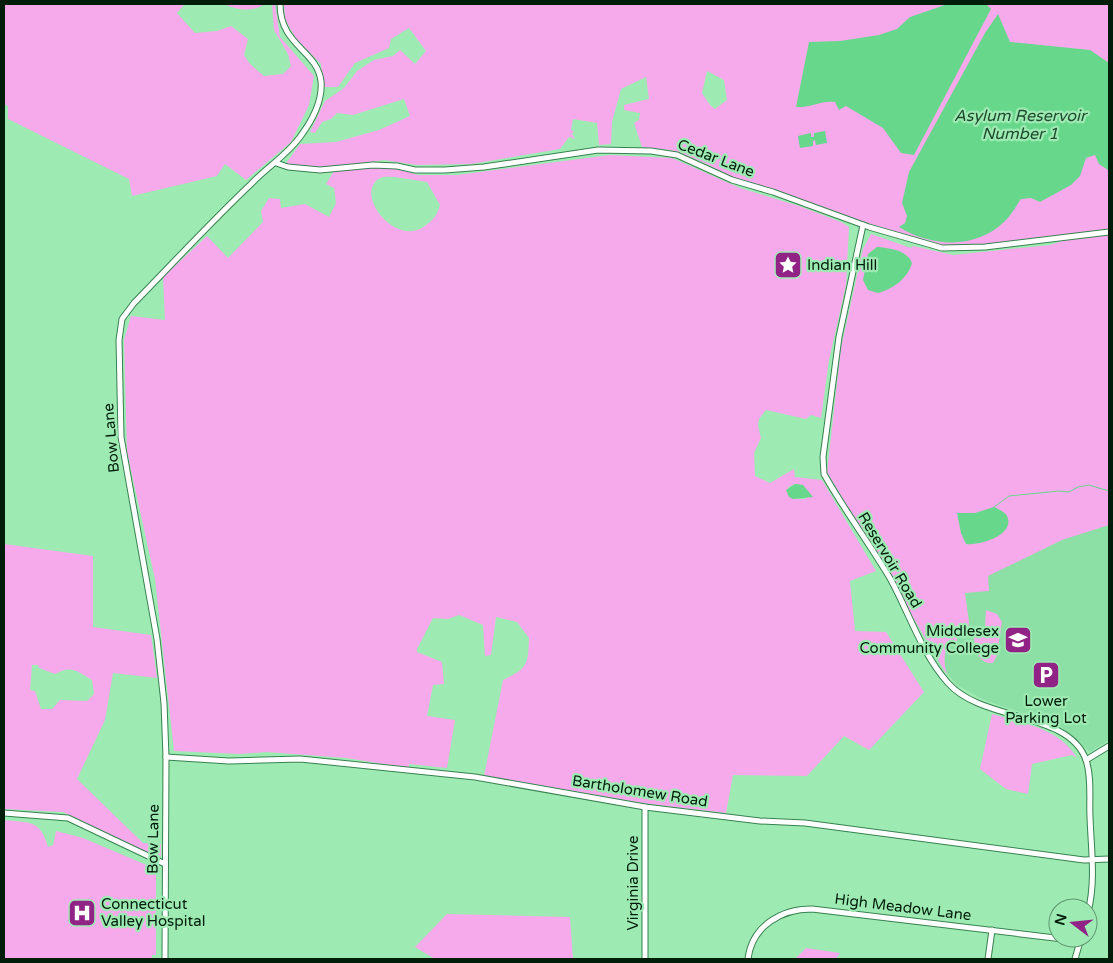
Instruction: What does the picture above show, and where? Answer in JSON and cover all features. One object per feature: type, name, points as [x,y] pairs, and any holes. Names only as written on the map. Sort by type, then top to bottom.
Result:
[{"type":"street","name":"Bow Lane","points":[[165,959],[166,757],[164,703],[157,639],[121,437],[119,340],[122,320],[134,303],[246,189],[276,163],[301,135],[312,117],[321,95],[320,80],[313,62],[288,35],[280,16],[280,4]]},
{"type":"street","name":"Cedar Lane","points":[[276,163],[288,167],[320,170],[373,165],[438,170],[484,168],[598,150],[651,151],[677,155],[725,177],[864,225],[925,244],[953,250],[1109,232]]},
{"type":"street","name":"Reservoir Road","points":[[864,225],[839,337],[823,457],[824,474],[890,579],[931,658],[948,684],[976,704],[1055,728],[1072,740],[1086,760]]},
{"type":"street","points":[[1090,898],[1092,859],[1086,760],[1109,746]]},
{"type":"street","name":"Bartholomew Road","points":[[166,757],[229,761],[300,760],[475,777],[645,808],[760,821],[805,823],[1092,859],[1109,859]]},
{"type":"street","name":"Virginia Drive","points":[[645,808],[645,959]]},
{"type":"street","points":[[4,813],[68,818],[165,864]]},
{"type":"street","name":"High Meadow Lane","points":[[748,959],[753,941],[762,929],[785,912],[799,909],[1048,936]]},
{"type":"street","points":[[988,959],[992,930]]},
{"type":"shaded area","points":[[4,4],[185,4],[177,13],[195,33],[217,31],[231,26],[248,39],[244,55],[250,64],[264,76],[283,74],[291,66],[288,54],[274,30],[272,4],[275,4],[280,37],[314,76],[309,105],[291,142],[246,180],[225,164],[217,176],[132,196],[129,179],[8,119],[8,106],[4,104]]},
{"type":"shaded area","points":[[224,4],[265,4],[255,9],[244,10]]},
{"type":"shaded area","points":[[284,4],[1109,4],[1109,229],[955,248],[862,222],[776,190],[741,181],[698,160],[670,150],[642,147],[634,123],[639,120],[640,113],[624,110],[624,105],[649,99],[646,77],[621,89],[612,122],[611,144],[599,145],[597,123],[573,119],[571,130],[574,131],[572,134],[575,139],[569,137],[560,149],[471,164],[417,165],[384,160],[331,167],[284,166],[300,144],[336,142],[379,130],[410,116],[404,99],[353,115],[337,113],[331,119],[322,122],[315,133],[310,132],[325,101],[344,88],[357,71],[374,60],[393,56],[400,50],[415,64],[426,51],[409,28],[391,39],[389,48],[355,63],[338,87],[323,87],[321,64],[296,39],[285,19]],"holes":[[[707,71],[724,80],[727,100],[715,109],[702,93]]]},
{"type":"shaded area","points":[[610,155],[672,158],[740,188],[799,206],[841,222],[849,227],[846,285],[829,360],[821,418],[811,415],[806,419],[766,410],[759,419],[758,425],[761,438],[754,453],[755,476],[770,483],[794,469],[795,477],[822,480],[876,571],[850,581],[855,631],[886,632],[924,692],[869,750],[844,736],[807,776],[733,775],[726,813],[649,804],[484,776],[503,680],[522,669],[525,665],[529,638],[517,622],[496,617],[491,655],[485,656],[483,625],[459,615],[448,619],[433,618],[417,649],[417,652],[442,662],[444,684],[433,685],[427,716],[455,720],[447,768],[409,764],[409,768],[346,758],[267,752],[240,754],[174,751],[155,579],[127,452],[124,340],[131,316],[165,320],[163,277],[207,236],[228,258],[263,222],[261,211],[269,198],[280,199],[281,208],[305,204],[329,217],[336,203],[334,188],[326,184],[334,171],[366,167],[398,169],[418,175],[457,175]],"holes":[[[382,177],[427,182],[440,205],[438,212],[425,226],[413,231],[402,230],[390,224],[374,206],[371,195],[373,185]],[[795,484],[803,485],[806,499],[793,499],[788,487]]]},
{"type":"shaded area","points":[[871,234],[911,248],[913,246],[953,255],[1050,245],[1068,239],[1109,235],[1109,525],[1062,540],[988,576],[989,591],[965,593],[969,622],[968,629],[961,630],[957,635],[957,645],[952,643],[945,654],[947,675],[827,472],[841,348],[863,249]]},
{"type":"shaded area","name":"Middlesex Community College","points":[[1109,500],[1109,740],[1090,752],[1059,725],[984,700],[957,685],[941,666],[885,569]]},
{"type":"shaded area","points":[[4,544],[93,556],[93,627],[151,635],[157,678],[113,673],[105,720],[77,779],[143,843],[161,844],[161,856],[149,853],[63,812],[4,809]],"holes":[[[32,665],[38,665],[39,668],[55,674],[66,670],[78,672],[92,680],[94,694],[87,701],[60,700],[52,709],[41,709],[35,691],[30,690]]]},
{"type":"shaded area","points":[[986,610],[997,614],[1002,622],[997,655],[993,663],[984,661],[978,655],[974,642],[974,637],[985,627]]},
{"type":"shaded area","points":[[992,714],[1040,728],[1061,740],[1077,758],[1072,755],[1032,764],[1028,794],[1006,789],[980,769]]},
{"type":"shaded area","name":"Connecticut Valley Hospital","points":[[4,820],[33,824],[41,831],[48,847],[53,845],[56,831],[83,838],[156,869],[156,955],[152,955],[152,959],[4,959]]},
{"type":"shaded area","points":[[447,914],[570,917],[573,959],[435,959],[415,947]]},
{"type":"shaded area","points":[[806,948],[840,953],[836,959],[795,959]]},
{"type":"water","name":"Asylum Reservoir Number 1","points":[[948,4],[986,4],[991,9],[914,155],[901,153],[883,128],[846,106],[839,110],[835,102],[830,102],[796,107],[809,42],[840,41],[879,35],[897,29],[910,17]]},
{"type":"water","name":"Asylum Reservoir Number 1","points":[[998,14],[1010,42],[1090,50],[1109,63],[1109,168],[1108,170],[1099,164],[1095,155],[1086,158],[1080,176],[1071,185],[1040,202],[1031,198],[1021,199],[1005,221],[981,237],[953,242],[925,239],[899,227],[905,223],[907,216],[902,203],[909,172],[985,33]]},
{"type":"water","points":[[825,131],[827,143],[816,145],[815,140],[813,141],[813,146],[800,148],[798,136],[811,133],[811,137],[814,137],[814,133]]},
{"type":"water","points":[[877,247],[902,252],[912,263],[907,273],[899,282],[889,289],[878,293],[868,290],[863,280],[868,254]]},
{"type":"water","points":[[795,484],[803,485],[813,497],[793,499],[789,497],[786,490]]},
{"type":"water","points":[[994,507],[1007,516],[1008,523],[1006,529],[995,538],[987,541],[966,544],[961,533],[957,513],[975,513]]},
{"type":"waterway","points":[[994,507],[1009,496],[1059,491],[1069,492],[1078,487],[1089,485],[1109,491]]},
{"type":"place","name":"Indian Hill","points":[[788,265]]},
{"type":"place","name":"Middlesex Community College","points":[[1018,640]]},
{"type":"place","name":"Lower Parking Lot","points":[[1046,675]]},
{"type":"place","name":"Connecticut Valley Hospital","points":[[82,913]]}]
